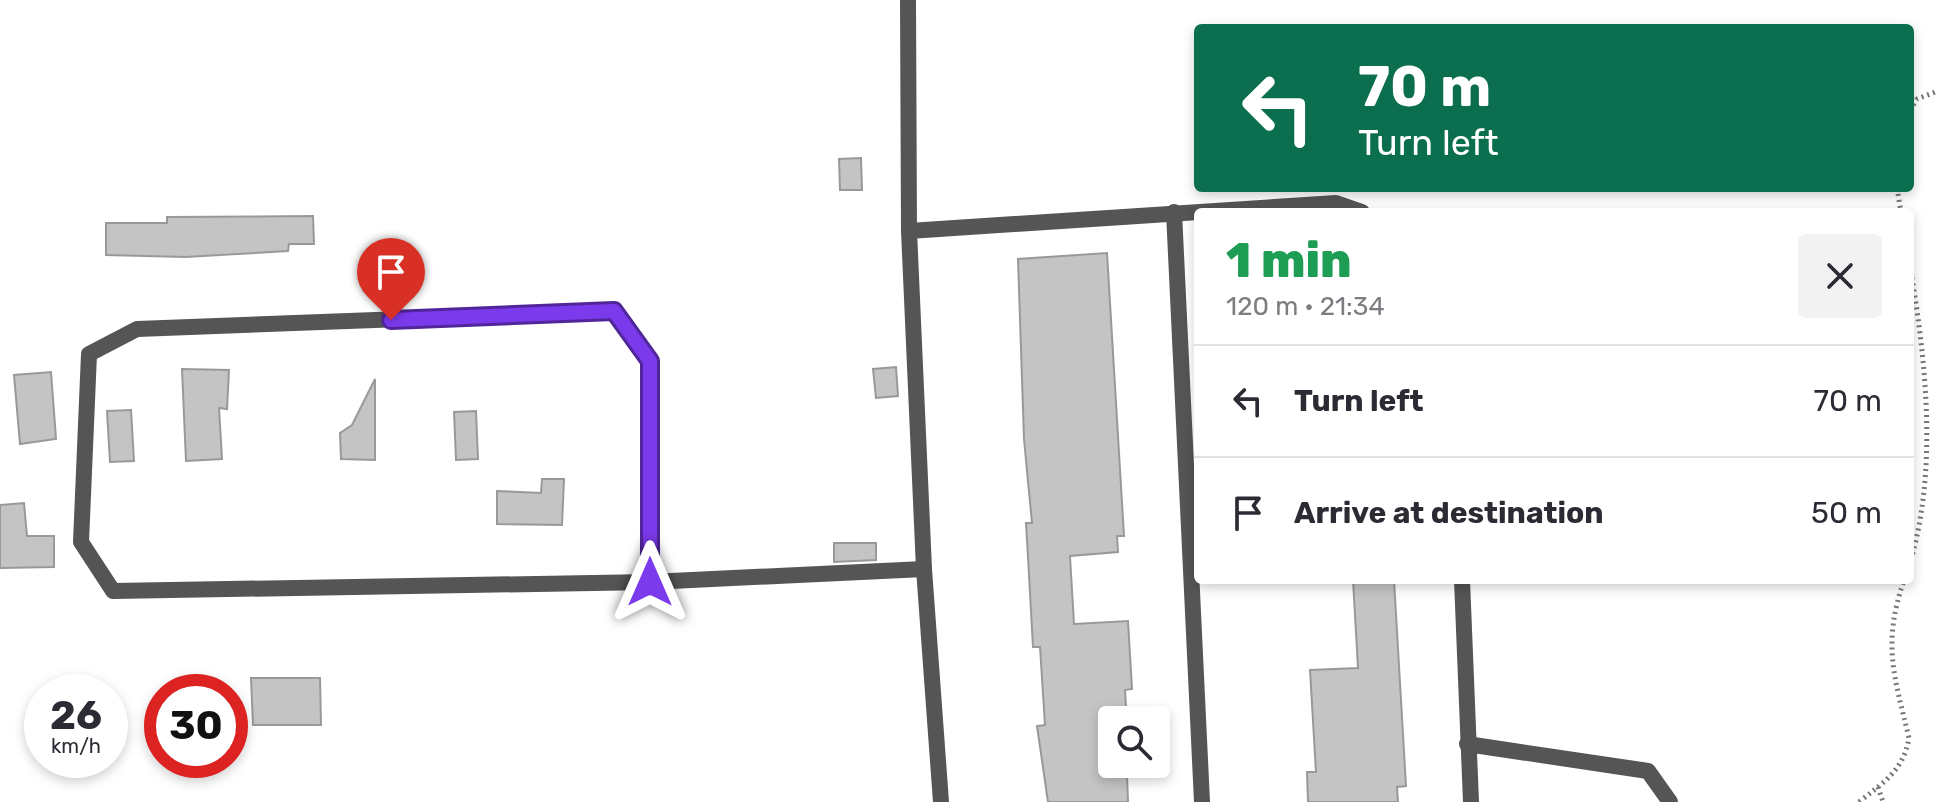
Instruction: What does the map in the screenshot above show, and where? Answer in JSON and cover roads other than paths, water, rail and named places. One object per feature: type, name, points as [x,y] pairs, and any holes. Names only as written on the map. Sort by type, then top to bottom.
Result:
[{"type":"street","points":[[908,0],[909,231],[924,569],[941,802]]},
{"type":"street","points":[[1246,208],[1336,203],[1350,208]]},
{"type":"street","points":[[909,231],[1194,211]]},
{"type":"street","points":[[1174,212],[1202,802]]},
{"type":"street","points":[[650,582],[650,361],[614,311],[137,329],[89,354],[81,542],[113,591],[650,582],[924,569]]},
{"type":"street","points":[[1462,584],[1471,802]]},
{"type":"street","points":[[1467,744],[1648,771],[1670,802]]}]
